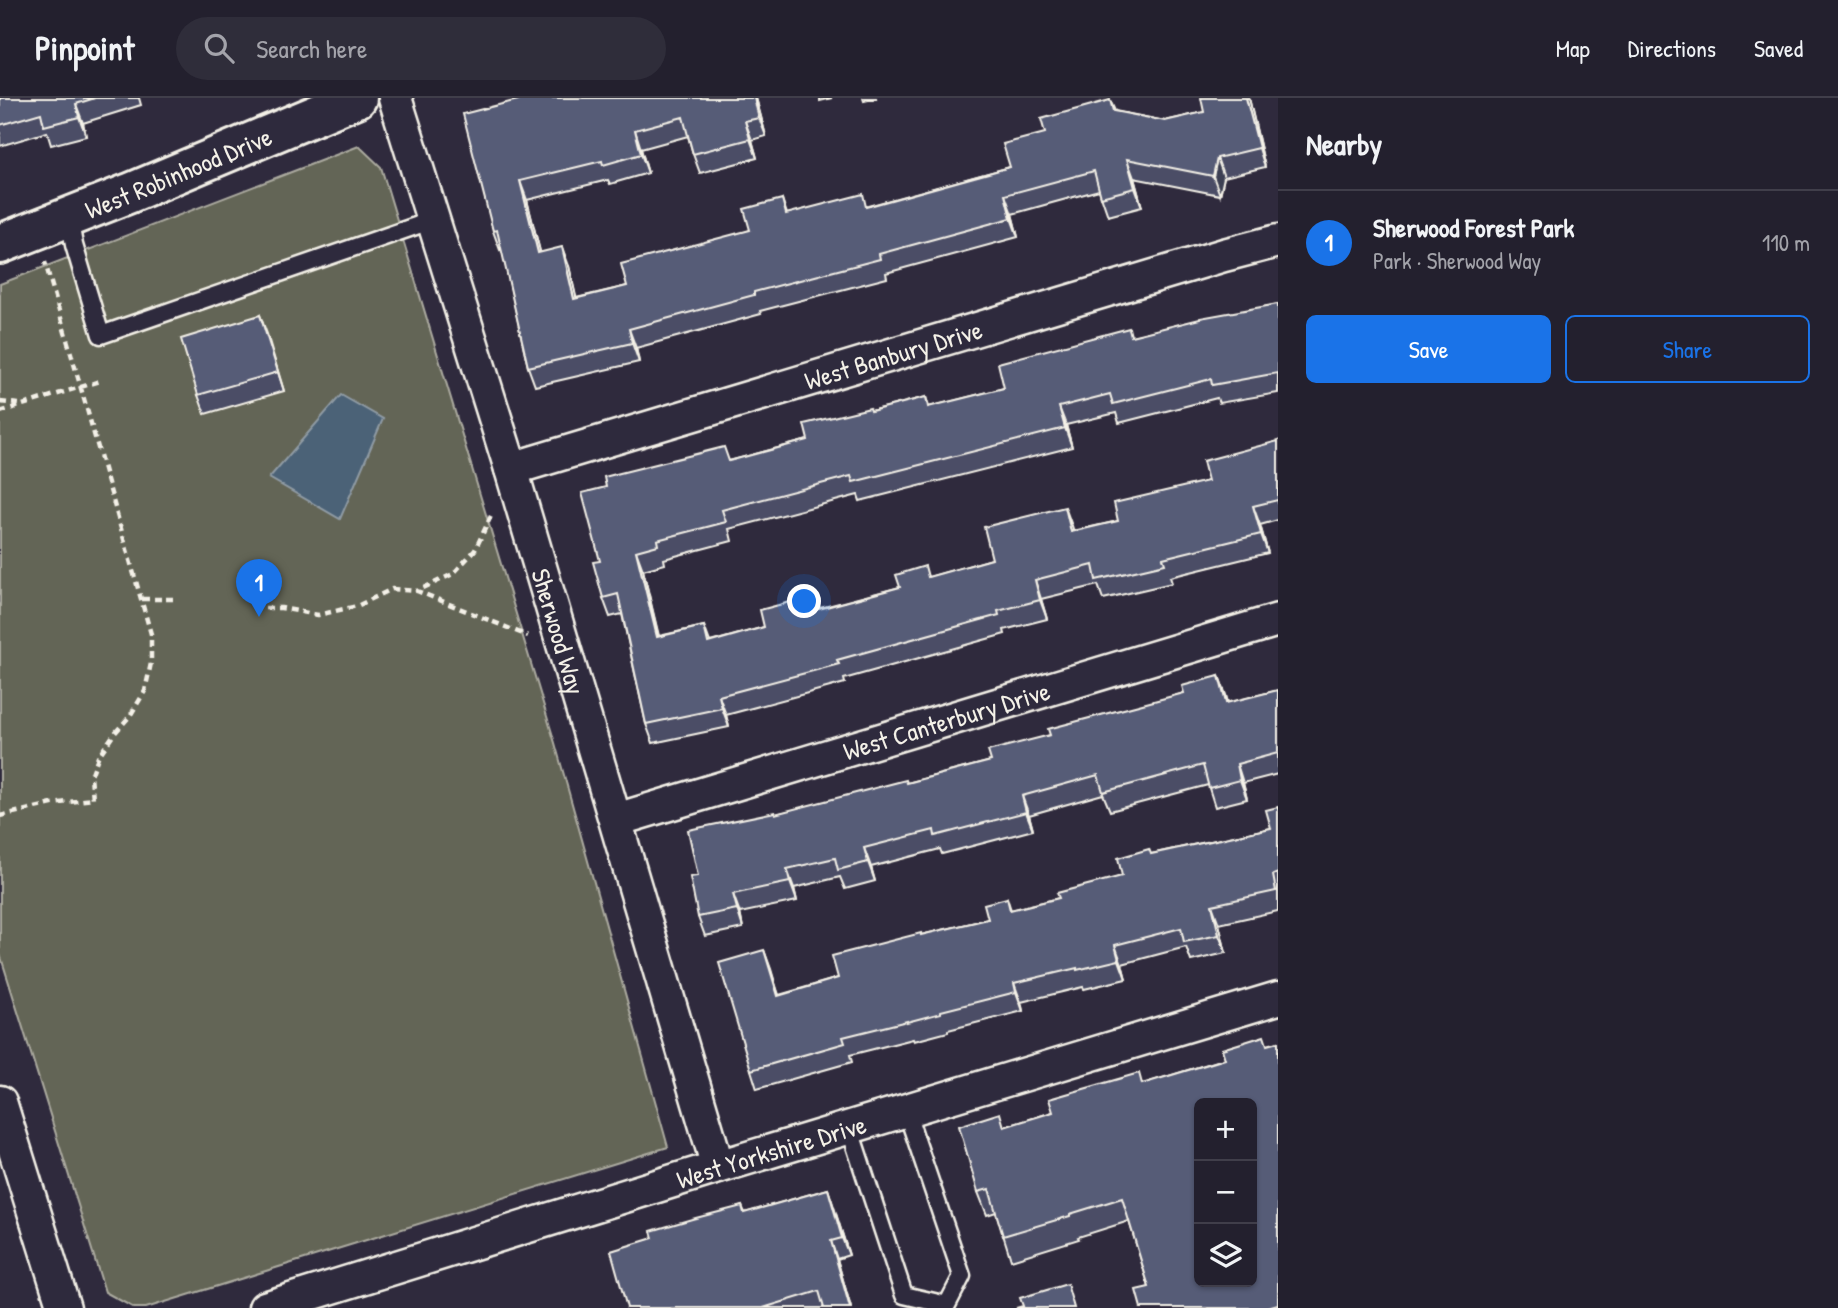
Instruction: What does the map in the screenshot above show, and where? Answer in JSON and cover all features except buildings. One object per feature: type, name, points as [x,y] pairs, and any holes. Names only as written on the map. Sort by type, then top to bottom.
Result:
[{"type":"street","name":"West Robinhood Drive","points":[[0,244],[357,98]]},
{"type":"street","name":"Sherwood Way","points":[[394,98],[511,469],[718,1167]]},
{"type":"street","name":"West Banbury Drive","points":[[511,469],[1278,241]]},
{"type":"street","name":"West Canterbury Drive","points":[[616,820],[1278,620]]},
{"type":"street","name":"West Yorkshire Drive","points":[[265,1308],[718,1167],[1278,998]]},
{"type":"street","points":[[0,1102],[64,1308]]},
{"type":"lane","points":[[69,217],[101,335],[433,220]]},
{"type":"lane","points":[[849,1127],[904,1295],[947,1305],[962,1276],[906,1110]]},
{"type":"path","points":[[0,817],[52,804],[93,799],[91,776],[98,757],[130,716],[145,691],[151,663],[151,634],[142,599],[44,257]]},
{"type":"path","points":[[0,412],[100,381]]},
{"type":"path","points":[[0,402],[24,405]]},
{"type":"path","points":[[417,591],[453,574],[475,550],[492,516]]},
{"type":"path","points":[[265,608],[318,615],[357,606],[392,589],[417,591],[528,637]]},
{"type":"path","points":[[142,599],[174,599]]},
{"type":"green space","points":[[359,146],[381,167],[555,743],[668,1147],[146,1308],[134,1308],[105,1292],[0,954],[0,284]]},
{"type":"water","points":[[341,395],[383,419],[340,519],[269,478]]},
{"type":"place","name":"Sherwood Forest Park","points":[[259,617]]}]
